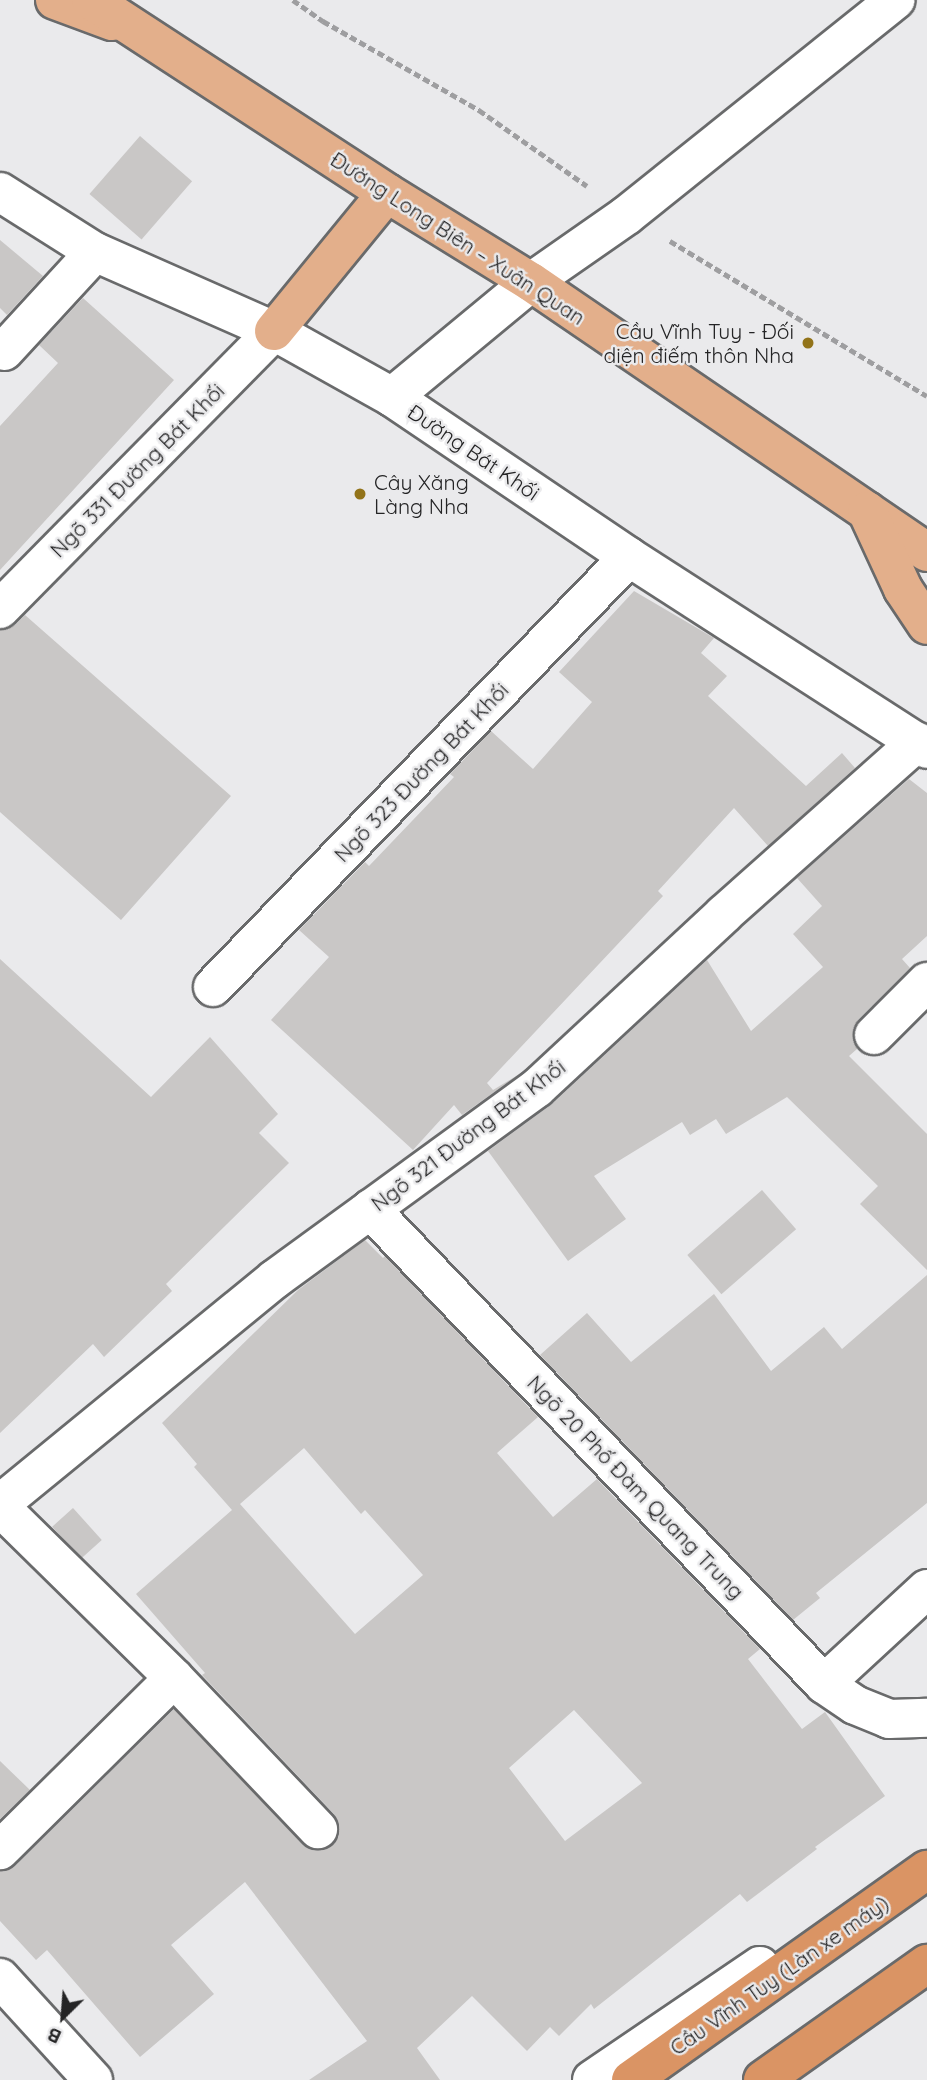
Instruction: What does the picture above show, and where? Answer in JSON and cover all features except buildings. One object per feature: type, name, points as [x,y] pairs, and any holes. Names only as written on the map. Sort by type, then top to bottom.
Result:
[{"type":"highway","name":"Cầu Vĩnh Tuy (Làn xe máy)","points":[[631,2080],[927,1870]]},
{"type":"highway","points":[[763,2080],[927,1964]]},
{"type":"main road","points":[[55,0],[138,31]]},
{"type":"main road","name":"Đường Long Biên – Xuân Quan","points":[[91,0],[387,194],[531,282],[927,552]]},
{"type":"main road","points":[[274,331],[387,194]]},
{"type":"main road","points":[[867,511],[902,589],[927,625]]},
{"type":"street","points":[[392,397],[531,282],[627,215],[895,0]]},
{"type":"street","name":"Đường Bát Khối","points":[[0,192],[94,252],[274,331],[392,397],[629,557],[922,745]]},
{"type":"street","points":[[4,351],[94,252]]},
{"type":"street","name":"Ngõ 331 Đường Bát Khối","points":[[0,609],[274,331]]},
{"type":"street","name":"Ngõ 323 Đường Bát Khối","points":[[213,986],[629,557]]},
{"type":"street","name":"Ngõ 321 Đường Bát Khối","points":[[318,1829],[174,1678],[0,1506],[275,1279],[537,1088],[724,914],[922,745]]},
{"type":"street","points":[[874,1035],[927,982]]},
{"type":"street","name":"Ngõ 20 Phố Đàm Quang Trung","points":[[370,1209],[824,1684],[855,1705],[888,1718],[927,1717]]},
{"type":"street","points":[[824,1684],[927,1589]]},
{"type":"street","points":[[0,1850],[174,1678]]},
{"type":"street","points":[[592,2080],[927,1853]]},
{"type":"street","points":[[0,1978],[93,2080]]},
{"type":"path","points":[[293,0],[323,21],[479,110],[627,215],[927,396]]},
{"type":"place","name":"Cầu Vĩnh Tuy - Đối diện điếm thôn Nha","points":[[808,343]]},
{"type":"place","name":"Cây Xăng Làng Nha","points":[[360,494]]}]
